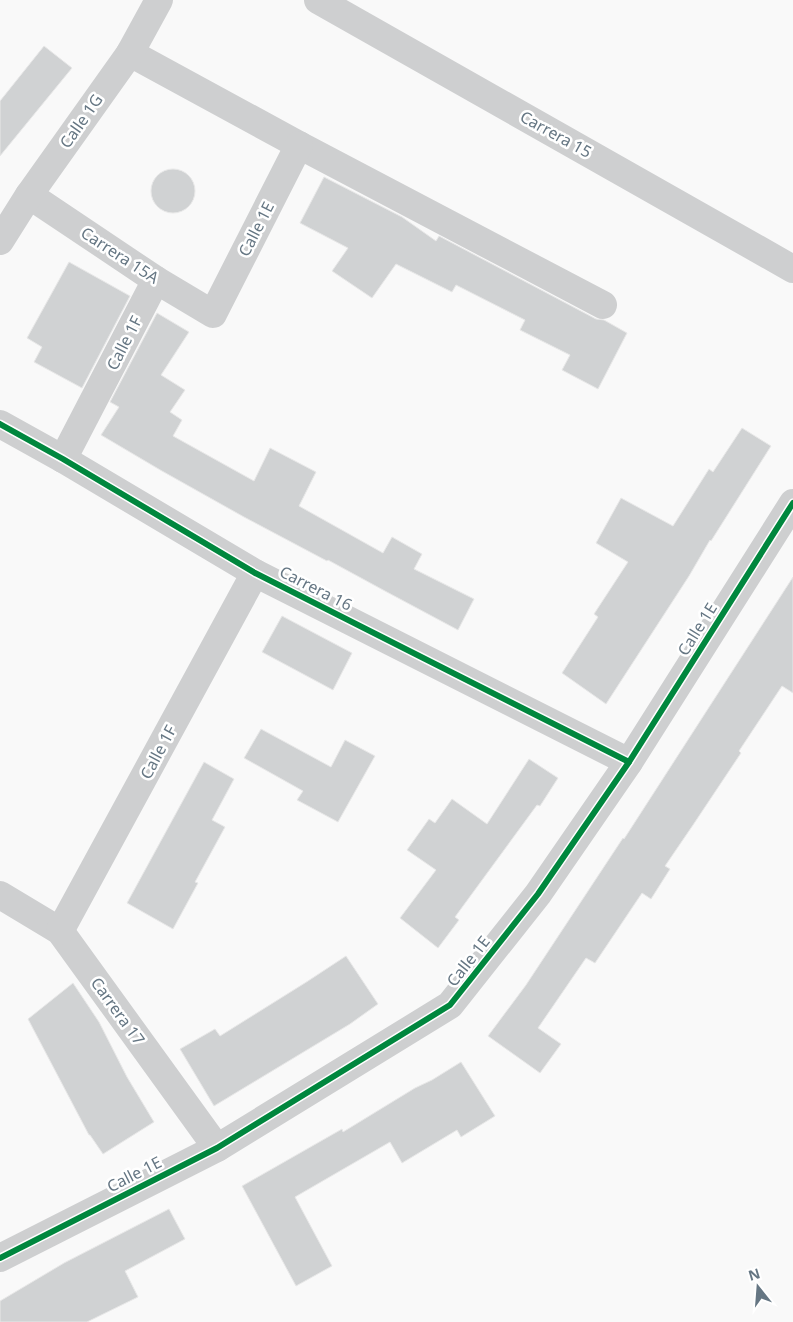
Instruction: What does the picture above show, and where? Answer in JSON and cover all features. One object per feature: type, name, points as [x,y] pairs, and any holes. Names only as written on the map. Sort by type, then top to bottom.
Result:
[{"type":"street","name":"Calle 1G","points":[[0,241],[29,195],[130,53],[159,0]]},
{"type":"street","name":"Carrera 15","points":[[318,0],[793,269]]},
{"type":"street","points":[[130,53],[299,145],[603,305]]},
{"type":"street","name":"Calle 1E","points":[[213,314],[299,145]]},
{"type":"street","name":"Carrera 15A","points":[[29,195],[156,280],[213,314]]},
{"type":"street","name":"Calle 1F","points":[[63,459],[156,280]]},
{"type":"street","name":"Carrera 16","points":[[0,424],[63,459],[255,573],[629,762]]},
{"type":"street","name":"Calle 1E","points":[[0,1258],[217,1148],[450,1005],[538,894],[629,762],[793,503]]},
{"type":"street","name":"Calle 1F","points":[[60,931],[255,573]]},
{"type":"street","name":"Carrera 17","points":[[0,895],[60,931],[217,1148]]},
{"type":"building","points":[[44,46],[72,68],[0,156],[0,101]]},
{"type":"building","points":[[169,169],[177,169],[189,175],[195,191],[189,207],[177,213],[169,213],[157,207],[151,195],[151,187],[157,175]]},
{"type":"building","points":[[324,177],[402,217],[436,241],[439,236],[596,319],[604,320],[627,333],[598,389],[562,370],[570,355],[520,330],[525,320],[456,285],[452,292],[396,264],[372,298],[332,271],[348,248],[300,223]]},
{"type":"building","points":[[69,262],[130,296],[82,388],[34,362],[42,347],[27,338]]},
{"type":"building","points":[[157,313],[189,332],[161,375],[185,390],[170,412],[182,420],[173,436],[254,481],[270,448],[316,472],[299,506],[383,553],[392,537],[422,554],[414,569],[474,599],[458,630],[244,517],[101,435],[119,407],[110,402]]},
{"type":"building","points":[[742,428],[771,446],[606,704],[562,673],[598,617],[594,614],[628,562],[596,543],[621,498],[673,526],[709,469],[713,472]]},
{"type":"building","points":[[793,577],[793,693],[782,686],[739,751],[741,753],[665,866],[670,869],[651,899],[642,893],[595,963],[586,958],[538,1028],[561,1044],[540,1073],[488,1036],[526,985],[624,839]]},
{"type":"building","points":[[282,616],[352,653],[333,690],[262,652]]},
{"type":"building","points":[[261,729],[331,767],[345,740],[375,756],[338,822],[297,800],[303,791],[244,758]]},
{"type":"building","points":[[529,759],[558,778],[540,806],[537,805],[455,917],[459,920],[438,948],[400,918],[436,870],[407,850],[429,819],[435,823],[452,799],[487,824]]},
{"type":"building","points":[[204,762],[234,779],[212,820],[225,827],[195,882],[198,883],[173,929],[127,903]]},
{"type":"building","points":[[346,956],[378,1004],[350,1024],[214,1106],[180,1049],[215,1029],[220,1036]]},
{"type":"building","points":[[73,983],[99,1022],[127,1077],[154,1122],[103,1154],[89,1135],[28,1019]]},
{"type":"building","points":[[461,1062],[495,1116],[461,1137],[457,1130],[402,1163],[390,1142],[295,1197],[332,1266],[296,1286],[242,1186],[342,1129],[343,1132]]},
{"type":"building","points":[[169,1209],[185,1239],[125,1271],[138,1297],[87,1322],[0,1322],[0,1301],[64,1263]]},
{"type":"cycle path","points":[[0,424],[63,459],[255,573],[629,762]]},
{"type":"cycle path","points":[[0,1258],[217,1148],[450,1005],[538,894],[629,762],[793,503]]}]
